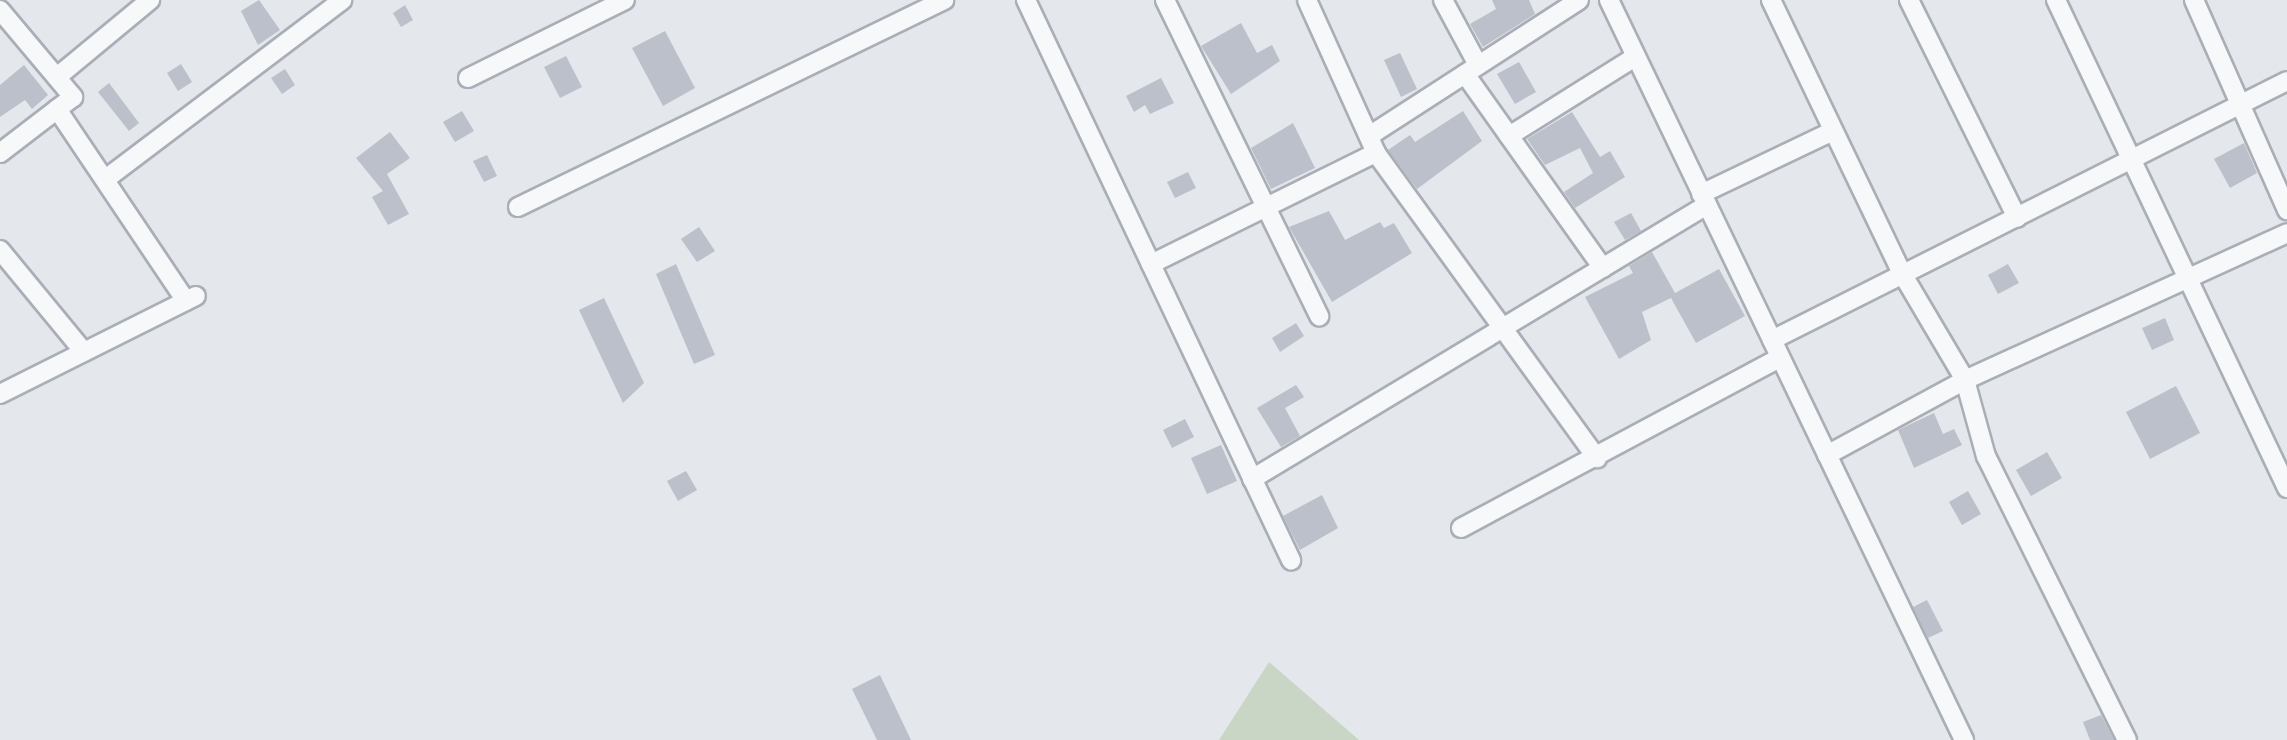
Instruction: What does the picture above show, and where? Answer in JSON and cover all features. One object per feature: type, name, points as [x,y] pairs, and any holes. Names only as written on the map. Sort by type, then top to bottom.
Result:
[{"type":"street","points":[[57,77],[150,0]]},
{"type":"street","points":[[107,178],[321,5],[342,0]]},
{"type":"street","points":[[468,78],[625,0]]},
{"type":"street","points":[[518,207],[944,0]]},
{"type":"street","points":[[1026,0],[1291,560]]},
{"type":"street","points":[[1165,0],[1319,316]]},
{"type":"street","points":[[1307,0],[1372,145],[1597,458]]},
{"type":"street","points":[[1443,0],[1472,69],[1509,136],[1603,268]]},
{"type":"street","points":[[1151,264],[1266,207],[1372,145],[1472,69],[1579,0]]},
{"type":"street","points":[[1609,0],[1964,740]]},
{"type":"street","points":[[1771,0],[1903,275],[1965,380],[1986,456],[2127,740]]},
{"type":"street","points":[[1909,0],[2017,218]]},
{"type":"street","points":[[2056,0],[2287,488]]},
{"type":"street","points":[[2194,0],[2243,103],[2287,210]]},
{"type":"street","points":[[0,10],[73,97],[0,153]]},
{"type":"street","points":[[1509,136],[1635,57]]},
{"type":"street","points":[[1772,340],[2287,81]]},
{"type":"street","points":[[0,394],[191,298],[57,109]]},
{"type":"street","points":[[1252,479],[1603,268],[1704,200],[1833,131]]},
{"type":"street","points":[[1827,455],[1965,380],[2287,233]]},
{"type":"street","points":[[0,250],[84,352]]},
{"type":"street","points":[[1461,528],[1779,358]]},
{"type":"green space","points":[[1269,662],[1359,740],[1219,740]]},
{"type":"building","points":[[259,0],[280,30],[258,45],[241,11]]},
{"type":"building","points":[[1492,0],[1529,0],[1535,14],[1483,47],[1470,24],[1496,9]]},
{"type":"building","points":[[405,5],[413,20],[401,27],[393,13]]},
{"type":"building","points":[[1241,23],[1257,53],[1272,45],[1280,61],[1231,94],[1201,46]]},
{"type":"building","points":[[665,31],[695,88],[663,106],[632,48]]},
{"type":"building","points":[[1400,53],[1417,89],[1401,97],[1384,60]]},
{"type":"building","points":[[566,56],[582,87],[560,98],[544,67]]},
{"type":"building","points":[[1519,62],[1536,92],[1515,104],[1497,74]]},
{"type":"building","points":[[181,64],[192,82],[178,91],[167,73]]},
{"type":"building","points":[[24,65],[48,95],[32,109],[25,100],[0,117],[0,85]]},
{"type":"building","points":[[285,69],[295,85],[282,94],[271,78]]},
{"type":"building","points":[[1161,78],[1174,103],[1150,114],[1145,105],[1134,112],[1126,96]]},
{"type":"building","points":[[109,83],[139,123],[129,131],[98,92]]},
{"type":"building","points":[[462,111],[474,131],[455,142],[443,122]]},
{"type":"building","points":[[1463,111],[1482,141],[1417,189],[1388,150],[1410,135],[1415,142]]},
{"type":"building","points":[[1572,112],[1600,157],[1610,151],[1625,177],[1575,208],[1564,192],[1593,173],[1580,148],[1545,165],[1527,139]]},
{"type":"building","points":[[1293,123],[1315,168],[1271,189],[1251,148]]},
{"type":"building","points":[[390,132],[410,158],[387,174],[409,214],[388,225],[372,197],[383,191],[356,158]]},
{"type":"building","points":[[2244,143],[2257,173],[2230,188],[2214,159]]},
{"type":"building","points":[[487,155],[497,176],[484,182],[473,161]]},
{"type":"building","points":[[1188,172],[1196,188],[1175,198],[1167,182]]},
{"type":"building","points":[[1329,211],[1345,240],[1380,222],[1384,228],[1394,223],[1412,253],[1332,302],[1289,227]]},
{"type":"building","points":[[1631,213],[1641,231],[1625,240],[1614,222]]},
{"type":"building","points":[[699,227],[715,251],[697,262],[681,239]]},
{"type":"building","points":[[1652,252],[1675,293],[1719,269],[1745,316],[1696,343],[1671,298],[1642,312],[1651,340],[1619,359],[1585,297],[1633,273],[1629,266]]},
{"type":"building","points":[[676,264],[715,355],[694,364],[656,274]]},
{"type":"building","points":[[2008,264],[2019,283],[1998,294],[1988,275]]},
{"type":"building","points":[[604,298],[644,383],[623,403],[579,310]]},
{"type":"building","points":[[2165,318],[2174,340],[2152,350],[2142,328]]},
{"type":"building","points":[[1296,323],[1304,336],[1280,352],[1272,338]]},
{"type":"building","points":[[1296,385],[1304,397],[1285,408],[1300,436],[1281,447],[1257,408]]},
{"type":"building","points":[[2176,386],[2200,433],[2150,459],[2126,412]]},
{"type":"building","points":[[1934,413],[1943,434],[1954,429],[1962,445],[1914,468],[1898,430]]},
{"type":"building","points":[[1185,419],[1194,437],[1172,448],[1163,430]]},
{"type":"building","points":[[1221,445],[1237,481],[1207,494],[1191,458]]},
{"type":"building","points":[[2047,452],[2062,478],[2031,496],[2016,470]]},
{"type":"building","points":[[686,471],[697,490],[678,501],[667,481]]},
{"type":"building","points":[[1968,491],[1981,514],[1962,525],[1949,502]]},
{"type":"building","points":[[1322,495],[1338,528],[1300,550],[1283,516]]},
{"type":"building","points":[[1927,600],[1943,631],[1928,638],[1913,607]]},
{"type":"building","points":[[880,675],[911,740],[877,740],[852,689]]},
{"type":"building","points":[[2101,715],[2114,740],[2090,740],[2083,722]]}]
